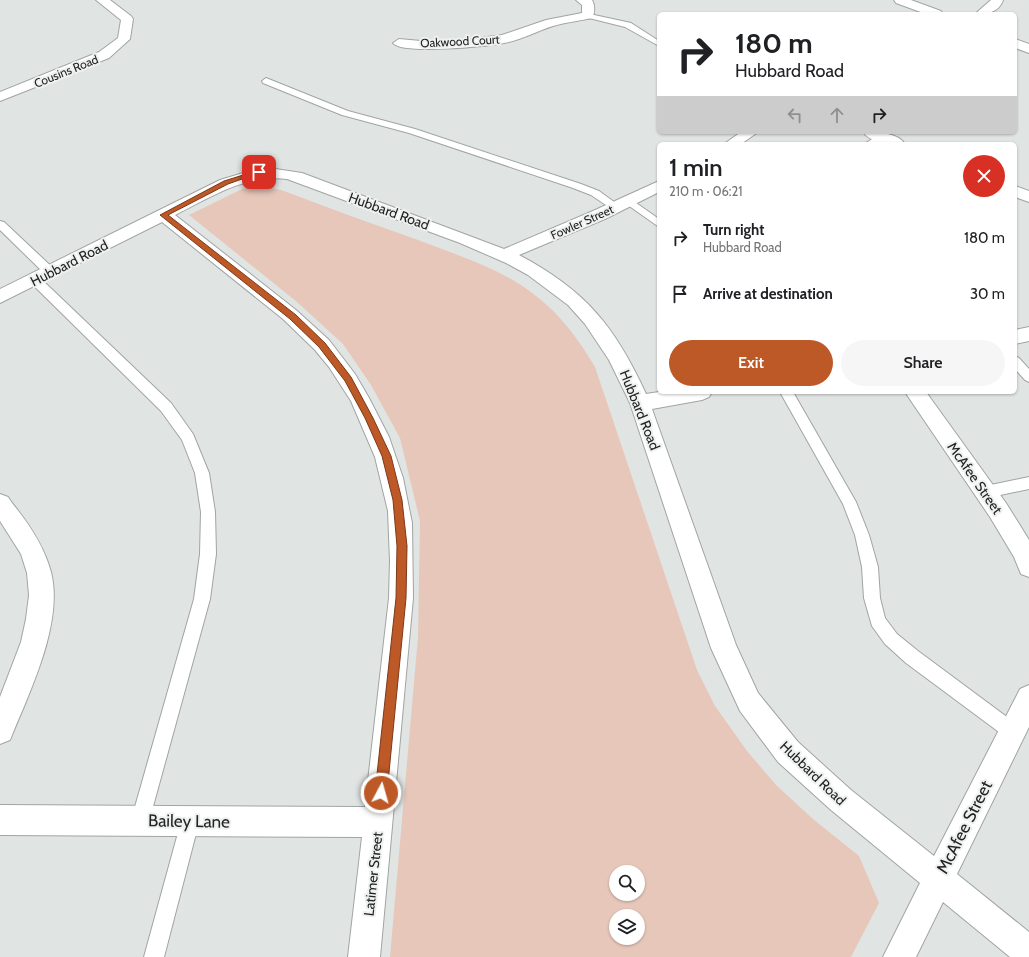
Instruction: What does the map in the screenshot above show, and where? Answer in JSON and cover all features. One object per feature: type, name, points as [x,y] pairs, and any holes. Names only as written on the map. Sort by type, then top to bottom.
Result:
[{"type":"street","name":"Cousins Road","points":[[0,97],[104,55],[124,39],[127,19],[102,0]]},
{"type":"street","points":[[582,0],[588,3],[588,15]]},
{"type":"street","points":[[900,0],[932,12]]},
{"type":"street","points":[[984,12],[996,3],[997,0]]},
{"type":"street","name":"Oakwood Court","points":[[399,43],[421,45],[464,44],[504,39],[550,23],[588,15]]},
{"type":"street","points":[[1017,44],[1029,49]]},
{"type":"street","points":[[734,142],[748,134]]},
{"type":"street","points":[[873,138],[890,142]]},
{"type":"street","name":"Hubbard Road","points":[[0,297],[242,176],[259,172],[279,172],[296,176],[504,255],[537,273],[565,294],[591,318],[628,374],[640,403],[724,648],[749,702],[788,752],[841,800],[1029,952]]},
{"type":"street","name":"Fowler Street","points":[[504,255],[622,204],[657,187]]},
{"type":"street","points":[[1017,192],[1029,197]]},
{"type":"street","name":"Latimer Street","points":[[164,215],[293,317],[322,345],[348,379],[369,418],[386,456],[397,500],[402,546],[401,598],[364,957]]},
{"type":"street","points":[[1017,336],[1029,334]]},
{"type":"street","points":[[640,403],[691,394]]},
{"type":"street","name":"McAfee Street","points":[[916,394],[986,492],[1020,547],[1029,566]]},
{"type":"street","points":[[0,504],[18,526],[32,553],[40,582],[39,621],[26,665],[0,730]]},
{"type":"street","name":"McAfee Street","points":[[899,957],[937,878],[1013,732],[1029,698]]},
{"type":"street","name":"Bailey Lane","points":[[0,820],[378,822]]},
{"type":"lane","points":[[588,15],[628,25],[657,43]]},
{"type":"lane","points":[[266,81],[345,113],[412,131],[577,186],[622,204],[657,223]]},
{"type":"lane","points":[[0,224],[42,276],[166,407],[188,438],[202,473],[208,512],[208,554],[202,598],[140,821]]},
{"type":"lane","points":[[1017,363],[1029,377]]},
{"type":"lane","points":[[787,394],[849,502],[862,535],[870,567],[872,598],[878,621],[891,639],[912,657],[1013,732]]},
{"type":"lane","points":[[986,492],[1029,483]]},
{"type":"lane","points":[[154,957],[190,822]]},
{"type":"shaded area","points":[[259,185],[281,190],[464,257],[494,270],[523,286],[554,311],[583,347],[595,367],[697,670],[715,706],[747,751],[776,785],[813,819],[859,856],[879,903],[851,957],[390,957],[418,637],[420,521],[400,438],[371,385],[343,344],[297,302],[189,215],[242,189]]},
{"type":"route","points":[[259,172],[226,182],[164,215],[293,317],[322,345],[348,379],[369,418],[386,456],[397,500],[402,546],[401,598],[381,793]]}]
